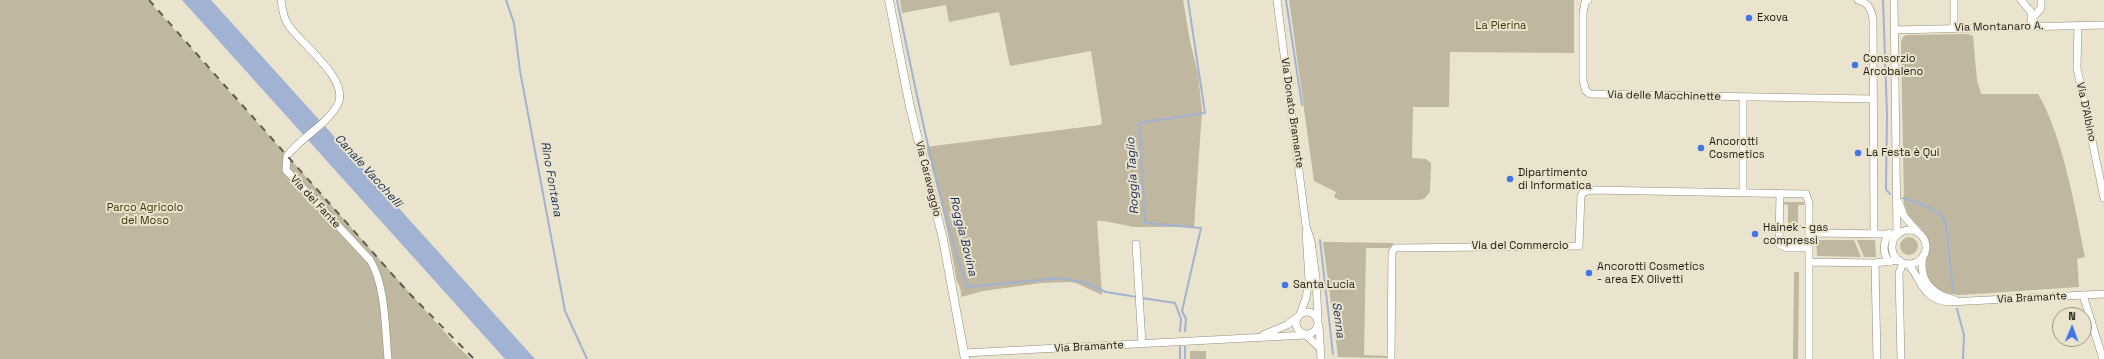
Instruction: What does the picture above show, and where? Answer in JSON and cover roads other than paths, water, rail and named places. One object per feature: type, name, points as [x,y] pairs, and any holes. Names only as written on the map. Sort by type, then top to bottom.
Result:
[{"type":"street","name":"Via del Fante","points":[[281,0],[288,26],[333,76],[340,92],[338,104],[326,120],[287,156],[286,170],[370,260],[376,270],[380,282],[388,359]]},
{"type":"street","name":"Via Caravaggio","points":[[890,0],[910,107],[943,239],[965,356]]},
{"type":"street","name":"Via Donato Bramante","points":[[1277,0],[1306,226],[1305,242],[1309,280],[1306,298],[1299,316]]},
{"type":"street","name":"Via delle Macchinette","points":[[1588,0],[1585,2],[1583,14],[1583,81],[1586,91],[1595,95],[1872,99]]},
{"type":"street","points":[[1858,0],[1865,3],[1872,10],[1873,19],[1872,99],[1874,234]]},
{"type":"street","points":[[1894,0],[1896,194]]},
{"type":"street","points":[[1954,0],[1954,28]]},
{"type":"street","points":[[2021,0],[2031,12],[2032,27]]},
{"type":"street","points":[[2032,18],[2042,8],[2042,0]]},
{"type":"street","name":"Via D'Albino","points":[[2078,25],[2077,68],[2104,198]]},
{"type":"street","name":"Via Montanaro A.","points":[[1894,30],[2104,25]]},
{"type":"street","points":[[1743,97],[1743,192]]},
{"type":"street","name":"Via del Commercio","points":[[1391,356],[1392,252],[1395,248],[1577,246],[1580,244],[1580,200],[1583,192],[1803,193],[1808,196],[1809,233]]},
{"type":"street","points":[[1780,193],[1779,244],[1783,248],[1809,248]]},
{"type":"street","name":"Via Bramante","points":[[1896,194],[1904,216],[1925,241],[1922,271],[1930,287],[1942,296],[1960,301]]},
{"type":"street","name":"Via Bramante","points":[[1896,194],[1898,234],[1892,247],[1932,298],[1949,302],[2104,294]]},
{"type":"street","name":"Via Donato Bramante","points":[[1306,226],[1311,241],[1316,278],[1321,359]]},
{"type":"street","points":[[1808,359],[1809,233],[1898,234],[1910,230],[1919,233]]},
{"type":"street","points":[[1889,234],[1884,243],[1885,254],[1890,262]]},
{"type":"street","points":[[1136,244],[1142,344]]},
{"type":"street","points":[[1809,262],[1917,262],[1924,255]]},
{"type":"street","points":[[1901,359],[1899,273],[1903,262]]},
{"type":"street","points":[[1875,263],[1877,359]]},
{"type":"street","points":[[2083,295],[2103,359]]},
{"type":"street","points":[[1306,335],[1313,333],[1319,322],[1311,312],[1299,316],[1297,328],[1320,348]]},
{"type":"street","name":"Via Bramante","points":[[1254,338],[1287,325],[1299,316]]},
{"type":"street","name":"Via Bramante","points":[[965,356],[1306,335]]},
{"type":"water","points":[[182,0],[211,0],[535,359],[505,359]]},
{"type":"waterway","name":"Rino Fontana","points":[[506,0],[514,23],[520,71],[565,311],[587,359]]},
{"type":"waterway","name":"Roggia Bovina","points":[[897,0],[937,181],[967,287],[1060,278],[1086,283],[1106,292],[1137,297]]},
{"type":"waterway","name":"Roggia Taglio","points":[[1185,331],[1186,319],[1182,311],[1201,228],[1145,223],[1139,123],[1205,113],[1188,0]]},
{"type":"waterway","name":"Senna","points":[[1286,0],[1302,105]]},
{"type":"waterway","points":[[1883,0],[1887,115],[1886,189],[1890,194]]},
{"type":"waterway","points":[[1903,198],[1933,210],[1938,213],[1946,223],[1953,292]]},
{"type":"waterway","name":"Senna","points":[[1320,240],[1333,354]]},
{"type":"waterway","name":"Roggia Bovina","points":[[1142,298],[1175,303],[1181,319],[1180,331]]},
{"type":"waterway","points":[[1957,309],[1964,335],[1963,359]]},
{"type":"waterway","name":"Roggia Bovina","points":[[1180,347],[1180,359]]},
{"type":"waterway","name":"Roggia Taglio","points":[[1185,347],[1185,359]]},
{"type":"railway","points":[[149,0],[408,292],[474,359]]},
{"type":"place","name":"Exova","points":[[1749,18]]},
{"type":"place","name":"Consorzio Arcobaleno","points":[[1855,65]]},
{"type":"place","name":"Ancorotti Cosmetics","points":[[1701,148]]},
{"type":"place","name":"La Festa è Qui","points":[[1858,153]]},
{"type":"place","name":"Dipartimento di Informatica","points":[[1510,179]]},
{"type":"place","name":"Hainek - gas compressi","points":[[1755,234]]},
{"type":"place","name":"Ancorotti Cosmetics - area EX Olivetti","points":[[1589,273]]},
{"type":"place","name":"Santa Lucia","points":[[1285,285]]},
{"type":"park label","name":"La Pierina","points":[[1501,26]]},
{"type":"park label","name":"Parco Agricolo del Moso","points":[[145,214]]},
{"type":"water label","name":"Canale Vacchelli","points":[[368,171]]}]
